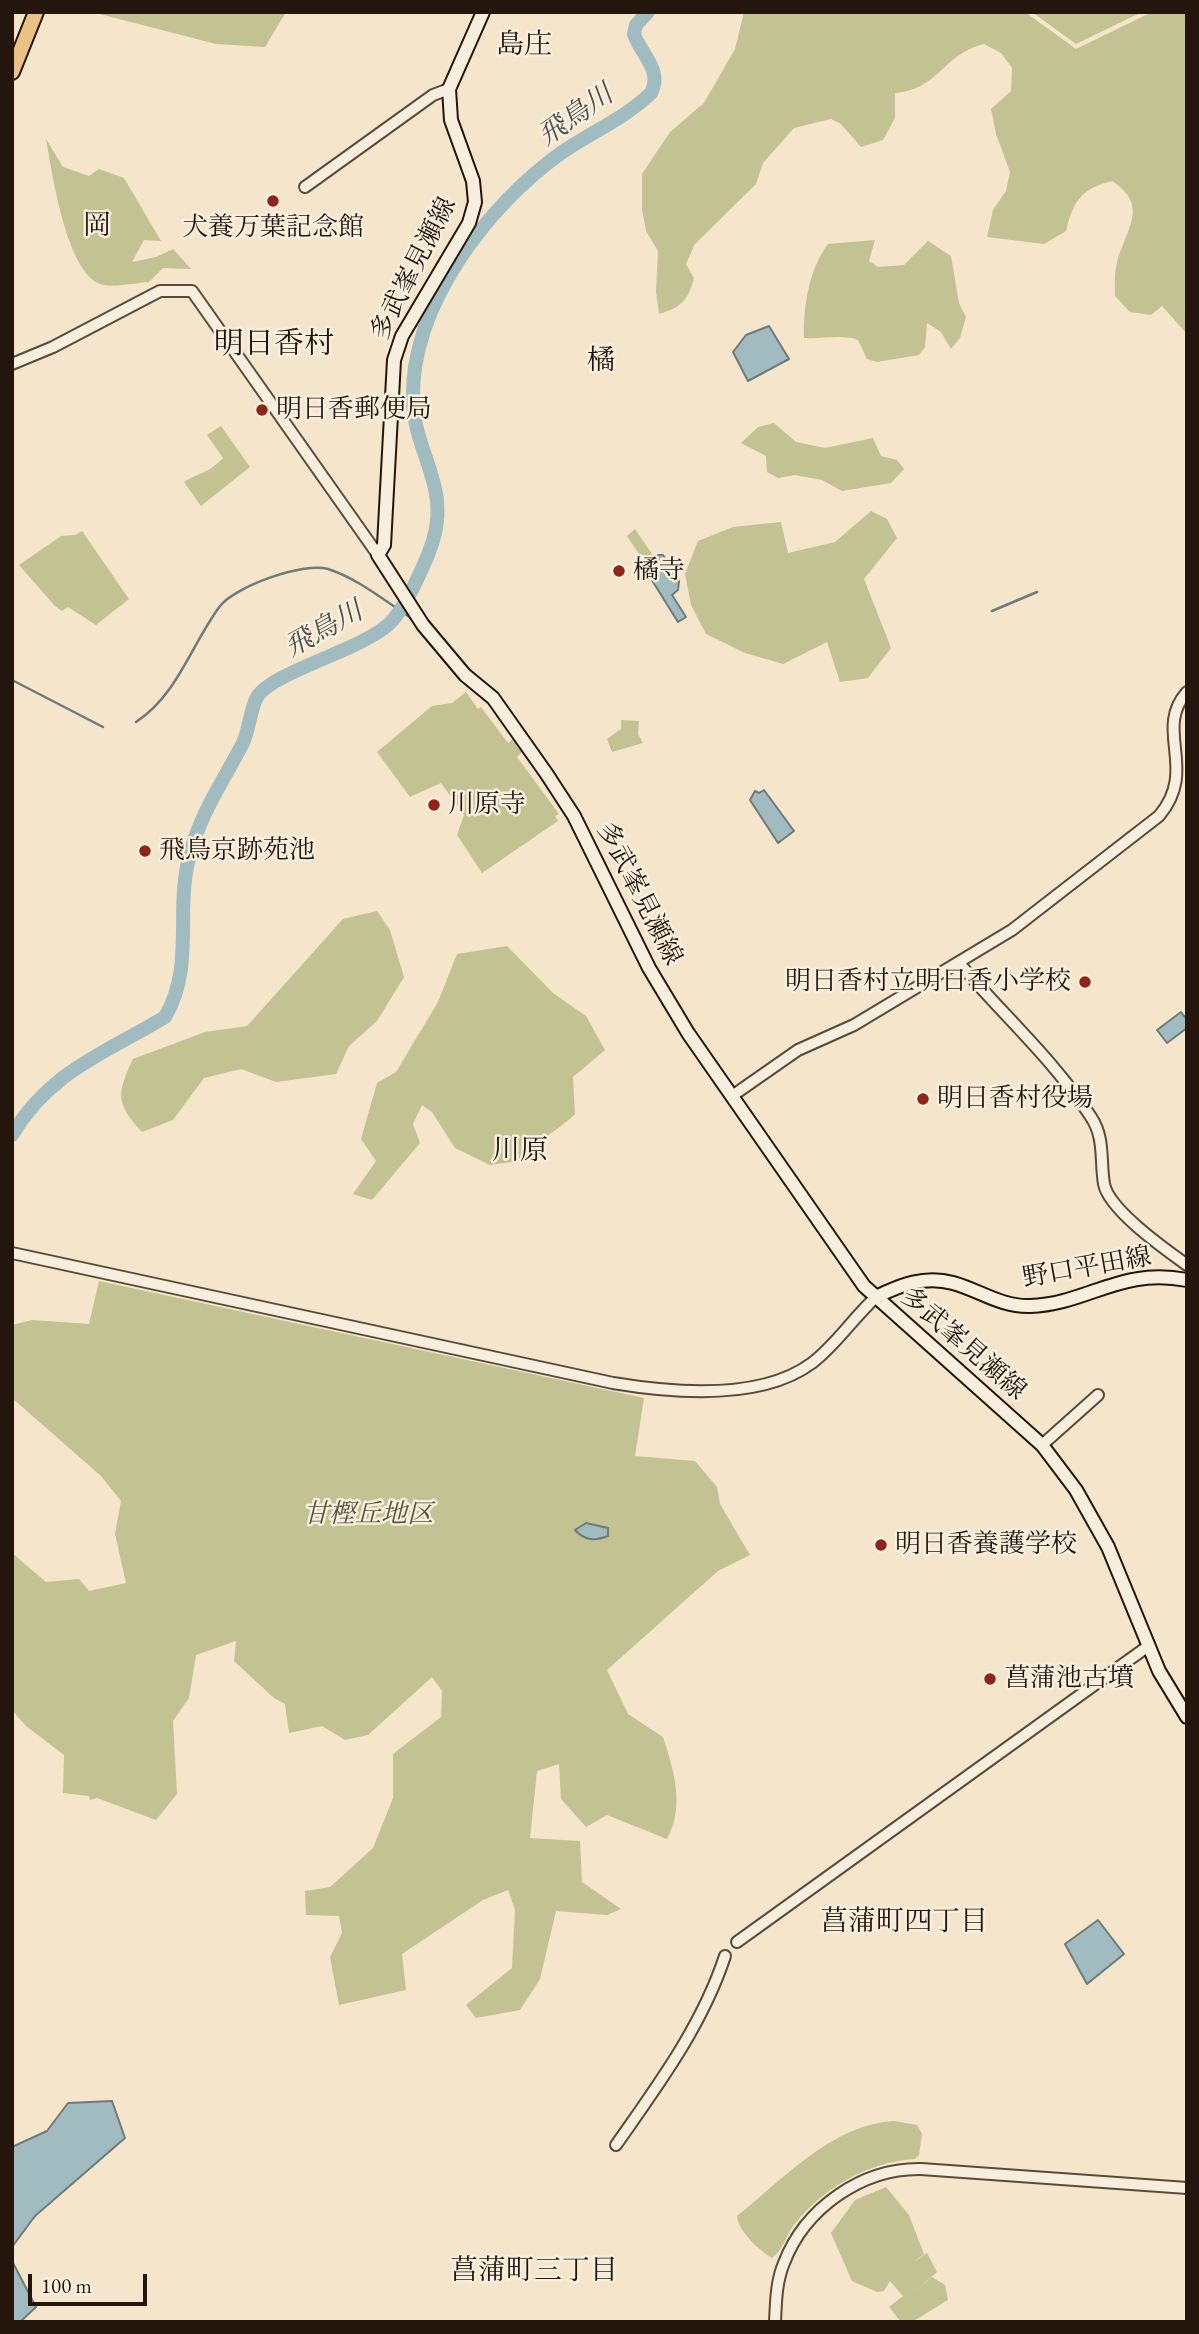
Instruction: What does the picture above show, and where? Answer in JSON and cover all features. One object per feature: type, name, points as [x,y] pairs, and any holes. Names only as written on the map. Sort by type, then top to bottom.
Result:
[{"type":"main road","name":"多武峯見瀬線","points":[[483,12],[449,89],[451,120],[473,181],[475,202],[468,223],[402,336],[394,360],[384,545],[378,555],[443,650],[465,676],[493,698],[560,794],[574,816],[649,968],[688,1033],[838,1251],[876,1297],[1042,1444],[1076,1490],[1103,1536],[1147,1647],[1170,1693],[1187,1717]]},
{"type":"main road","points":[[12,72],[34,18]]},
{"type":"main road","name":"野口平田線","points":[[876,1297],[911,1282],[929,1280],[953,1283],[985,1297],[1029,1306],[1059,1301],[1146,1276],[1187,1280]]},
{"type":"street","points":[[305,187],[433,95],[449,89]]},
{"type":"street","points":[[12,364],[53,347],[160,291],[192,291],[378,555]]},
{"type":"street","points":[[732,1096],[798,1050],[854,1025],[1012,930],[1159,816],[1172,800],[1179,773],[1173,732],[1175,716],[1187,692]]},
{"type":"street","points":[[959,963],[1054,1069],[1092,1117],[1101,1143],[1108,1195],[1187,1265]]},
{"type":"street","points":[[12,1253],[613,1383],[684,1391],[754,1387],[787,1379],[820,1356],[876,1297]]},
{"type":"street","points":[[1042,1444],[1098,1395]]},
{"type":"street","points":[[737,1942],[1147,1647]]},
{"type":"street","points":[[616,2145],[707,2008],[725,1956]]},
{"type":"street","points":[[775,2322],[782,2266],[796,2238],[834,2199],[879,2174],[921,2169],[1187,2189]]},
{"type":"green space","points":[[92,12],[286,12],[265,47],[216,44]]},
{"type":"green space","points":[[744,12],[1025,12],[1076,49],[1152,12],[1187,12],[1187,334],[1162,306],[1151,315],[1130,312],[1115,296],[1116,268],[1133,211],[1131,201],[1124,191],[1112,181],[1093,188],[1080,197],[1066,231],[1044,244],[987,237],[993,210],[1006,191],[1010,172],[996,134],[991,109],[1011,91],[1012,68],[1001,53],[984,44],[958,56],[922,85],[895,93],[895,118],[883,140],[861,147],[841,124],[831,119],[794,128],[763,163],[756,184],[695,244],[686,264],[694,278],[683,302],[659,314],[656,292],[658,251],[646,231],[642,209],[642,174],[670,132],[704,103],[735,49]]},
{"type":"green space","points":[[1032,12],[1142,12],[1076,44]]},
{"type":"green space","points":[[46,139],[63,167],[89,176],[99,169],[124,178],[161,241],[144,240],[132,262],[156,257],[173,249],[191,269],[163,268],[149,282],[118,285],[100,284],[88,275],[78,260],[62,219]]},
{"type":"green space","points":[[875,240],[869,261],[878,267],[904,265],[928,241],[951,256],[959,303],[966,317],[960,338],[951,349],[941,332],[927,323],[925,347],[919,355],[877,362],[867,359],[858,340],[853,338],[804,338],[805,314],[812,277],[828,244]]},
{"type":"green space","points":[[774,423],[796,442],[825,448],[873,438],[881,456],[897,460],[904,469],[891,483],[842,491],[822,480],[795,475],[778,478],[767,472],[766,456],[741,443],[758,427]]},
{"type":"green space","points":[[221,426],[250,467],[201,506],[184,482],[208,470],[223,458],[207,435]]},
{"type":"green space","points":[[871,511],[887,519],[897,538],[864,579],[891,648],[868,678],[840,682],[827,642],[783,664],[745,653],[706,634],[691,605],[685,574],[698,541],[733,527],[781,522],[788,553],[835,542]]},
{"type":"green space","points":[[635,529],[654,557],[645,563],[627,536]]},
{"type":"green space","points":[[82,531],[129,599],[96,625],[68,607],[62,611],[55,606],[19,565],[61,536],[75,535]]},
{"type":"green space","points":[[466,692],[508,743],[513,739],[522,752],[517,757],[559,814],[555,816],[558,821],[482,873],[457,835],[464,815],[441,783],[410,797],[377,752],[432,706],[452,703]]},
{"type":"green space","points":[[621,720],[639,721],[638,734],[643,743],[612,752],[607,739],[621,729]]},
{"type":"green space","points":[[377,911],[390,930],[404,977],[377,1021],[349,1046],[336,1074],[276,1082],[241,1069],[204,1078],[173,1120],[142,1132],[127,1113],[121,1097],[133,1059],[205,1032],[247,1026],[343,919]]},
{"type":"green space","points":[[507,946],[553,993],[586,1016],[605,1050],[573,1077],[575,1114],[533,1146],[519,1161],[490,1165],[455,1148],[432,1112],[422,1105],[413,1124],[420,1143],[372,1200],[353,1194],[376,1161],[361,1139],[377,1083],[396,1072],[438,1002],[457,954]]},
{"type":"green space","name":"甘樫丘地区","points":[[99,1281],[644,1398],[635,1456],[695,1461],[717,1487],[720,1504],[750,1555],[718,1571],[607,1670],[628,1714],[663,1737],[676,1788],[676,1814],[672,1827],[667,1839],[607,1815],[586,1827],[561,1799],[559,1764],[537,1771],[530,1838],[580,1841],[582,1882],[621,1909],[607,1915],[556,1911],[540,1979],[520,2010],[476,2018],[466,2005],[512,1968],[515,1910],[508,1890],[483,1900],[402,1954],[406,1990],[339,2005],[330,1957],[342,1933],[339,1916],[306,1915],[305,1891],[330,1887],[373,1848],[393,1798],[393,1754],[441,1717],[442,1691],[432,1677],[368,1735],[345,1740],[322,1726],[289,1733],[285,1704],[274,1698],[234,1661],[236,1641],[196,1655],[189,1698],[173,1721],[177,1794],[156,1820],[97,1798],[90,1800],[89,1796],[63,1793],[64,1755],[26,1726],[12,1710],[12,1553],[46,1582],[79,1579],[89,1591],[126,1583],[115,1534],[121,1501],[101,1476],[12,1398],[12,1325],[32,1320],[89,1324]]},
{"type":"green space","points":[[894,2121],[917,2125],[922,2134],[919,2155],[915,2159],[863,2171],[832,2189],[805,2212],[793,2226],[779,2252],[772,2258],[745,2234],[737,2216],[809,2156],[850,2132]]},
{"type":"green space","points":[[886,2187],[909,2215],[924,2254],[914,2262],[927,2253],[937,2272],[912,2294],[932,2277],[945,2285],[948,2300],[912,2322],[901,2322],[889,2307],[903,2296],[890,2281],[884,2291],[877,2292],[852,2281],[831,2233],[855,2200]]},
{"type":"water","points":[[769,326],[789,359],[748,381],[733,352],[746,335]]},
{"type":"water","points":[[658,555],[663,555],[679,581],[678,590],[672,595],[686,617],[678,622],[643,566]]},
{"type":"water","points":[[764,790],[794,831],[778,843],[750,800],[755,791],[759,793]]},
{"type":"water","points":[[1181,1012],[1187,1020],[1187,1028],[1167,1043],[1157,1030]]},
{"type":"water","points":[[586,1523],[608,1528],[608,1536],[586,1538],[575,1530]]},
{"type":"water","points":[[1098,1920],[1124,1954],[1087,1984],[1065,1944]]},
{"type":"water","points":[[112,2101],[125,2138],[35,2216],[12,2247],[12,2147],[47,2131],[68,2103]]},
{"type":"water","points":[[12,2261],[36,2307],[20,2322],[12,2322]]},
{"type":"waterway","name":"飛鳥川","points":[[12,1135],[27,1113],[61,1079],[165,1017],[179,980],[183,902],[192,846],[211,801],[243,743],[256,699],[264,689],[278,680],[375,634],[395,618],[406,601],[428,555],[438,511],[436,492],[415,420],[413,399],[416,364],[425,328],[439,294],[458,261],[506,201],[561,153],[619,118],[651,93],[654,85],[653,70],[634,34],[636,25],[648,12]]},
{"type":"waterway","points":[[136,722],[163,698],[220,606],[240,591],[271,577],[303,569],[328,569],[360,584],[411,618]]},
{"type":"waterway","points":[[992,611],[1037,592]]},
{"type":"waterway","points":[[12,680],[103,727]]},
{"type":"place","name":"犬養万葉記念館","points":[[273,201]]},
{"type":"place","name":"明日香郵便局","points":[[262,410]]},
{"type":"place","name":"橘寺","points":[[619,571]]},
{"type":"place","name":"川原寺","points":[[434,805]]},
{"type":"place","name":"飛鳥京跡苑池","points":[[145,851]]},
{"type":"place","name":"明日香村立明日香小学校","points":[[1085,982]]},
{"type":"place","name":"明日香村役場","points":[[923,1099]]},
{"type":"place","name":"明日香養護学校","points":[[881,1545]]},
{"type":"place","name":"菖蒲池古墳","points":[[990,1679]]},
{"type":"district","name":"島庄","points":[[524,45]]},
{"type":"district","name":"岡","points":[[97,226]]},
{"type":"district","name":"明日香村","points":[[274,345]]},
{"type":"district","name":"橘","points":[[601,361]]},
{"type":"district","name":"川原","points":[[520,1151]]},
{"type":"district","name":"菖蒲町四丁目","points":[[904,1922]]},
{"type":"district","name":"菖蒲町三丁目","points":[[534,2271]]}]
